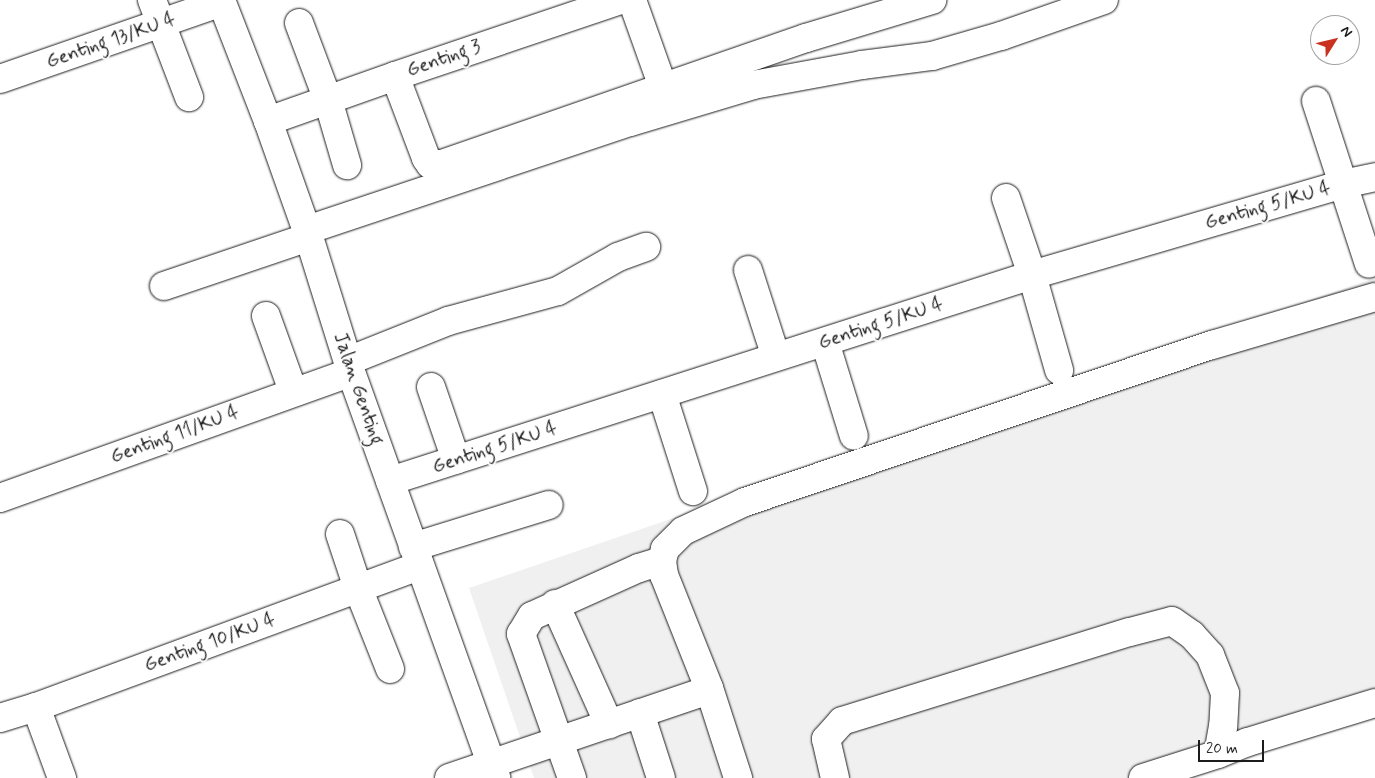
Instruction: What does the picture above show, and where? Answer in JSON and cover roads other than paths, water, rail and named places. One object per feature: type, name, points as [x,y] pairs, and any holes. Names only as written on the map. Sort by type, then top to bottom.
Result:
[{"type":"street","name":"Genting 3","points":[[268,121],[394,76],[621,0]]},
{"type":"street","points":[[632,0],[663,87]]},
{"type":"street","points":[[394,76],[426,158],[430,164],[442,164],[806,38],[932,0]]},
{"type":"street","points":[[164,286],[630,122],[754,85],[862,65],[932,56],[1001,36],[1104,0]]},
{"type":"street","name":"Jalan Genting","points":[[221,1],[268,121],[308,234],[349,366],[493,771]]},
{"type":"street","name":"Genting 13/KU 4","points":[[0,80],[157,11],[221,1]]},
{"type":"street","points":[[157,11],[189,97]]},
{"type":"street","points":[[299,23],[328,100],[347,164]]},
{"type":"street","points":[[1316,101],[1369,264]]},
{"type":"street","name":"Genting 5/KU 4","points":[[390,482],[1032,275],[1343,184],[1375,177]]},
{"type":"street","points":[[1006,198],[1032,275],[1059,370]]},
{"type":"street","name":"Genting 11/KU 4","points":[[0,498],[200,427],[293,391],[448,321],[558,291],[618,257],[646,247]]},
{"type":"street","points":[[748,270],[776,358]]},
{"type":"street","points":[[738,778],[709,688],[664,576],[662,561],[665,549],[683,531],[745,502],[1212,345],[1375,297]]},
{"type":"street","points":[[266,316],[293,391]]},
{"type":"street","points":[[825,342],[854,436]]},
{"type":"street","points":[[431,387],[456,460]]},
{"type":"street","points":[[662,394],[693,491]]},
{"type":"street","name":"Genting 10/KU 4","points":[[0,718],[36,707],[358,588],[417,556],[549,505]]},
{"type":"street","points":[[340,534],[358,588],[390,669]]},
{"type":"street","points":[[572,778],[521,634],[532,616],[555,604],[640,568],[662,561]]},
{"type":"street","points":[[555,604],[609,724]]},
{"type":"street","points":[[835,778],[826,739],[842,722],[1130,632],[1172,621],[1192,635],[1210,655],[1224,693],[1223,726],[1218,754]]},
{"type":"street","points":[[449,778],[493,771],[558,741],[700,694],[709,688]]},
{"type":"street","points":[[1143,778],[1218,754],[1248,742],[1375,703]]},
{"type":"street","points":[[36,707],[62,778]]},
{"type":"street","points":[[640,714],[661,778]]}]
